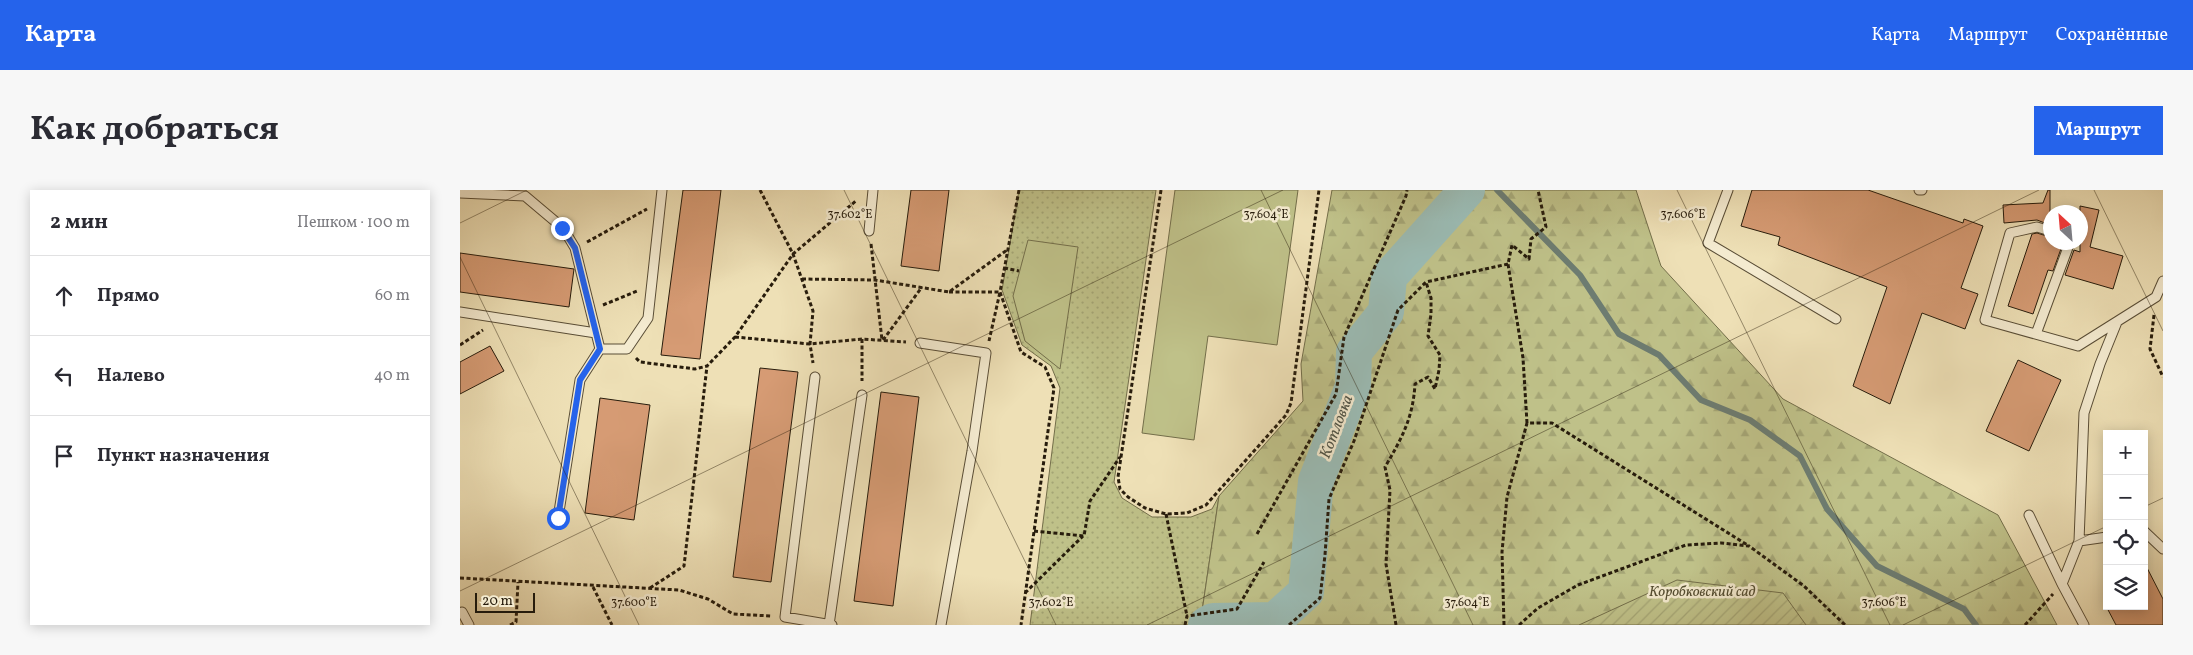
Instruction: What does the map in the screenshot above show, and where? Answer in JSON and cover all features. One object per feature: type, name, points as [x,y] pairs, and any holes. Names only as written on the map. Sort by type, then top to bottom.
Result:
[{"type":"lane","points":[[600,349],[627,349],[648,318],[662,190]]},
{"type":"lane","points":[[869,231],[873,190]]},
{"type":"lane","points":[[1728,190],[1708,243],[1836,318]]},
{"type":"lane","points":[[460,193],[525,196],[562,228],[575,248],[600,349],[580,380],[558,518]]},
{"type":"lane","points":[[2043,229],[2036,227],[2010,233],[1986,320],[2078,346],[2156,297],[2163,281]]},
{"type":"lane","points":[[2036,334],[2067,250]]},
{"type":"lane","points":[[460,312],[596,333]]},
{"type":"lane","points":[[2062,584],[2079,541],[2084,413],[2117,321]]},
{"type":"lane","points":[[920,344],[986,353],[972,451],[941,625]]},
{"type":"lane","points":[[815,377],[785,617],[829,625],[862,395]]},
{"type":"lane","points":[[2029,515],[2084,625]]},
{"type":"lane","points":[[2148,534],[2163,549]]},
{"type":"lane","points":[[2079,541],[2103,538]]},
{"type":"lane","points":[[462,612],[469,625]]},
{"type":"path","points":[[760,190],[793,254],[813,311],[810,344],[815,377]]},
{"type":"path","points":[[986,353],[1000,292],[1019,190]]},
{"type":"path","points":[[1161,190],[1118,478],[1120,489],[1128,497],[1145,508],[1166,514],[1187,513],[1206,505],[1286,415],[1291,403],[1319,190]]},
{"type":"path","points":[[1257,534],[1336,394],[1344,337],[1407,190]]},
{"type":"path","points":[[1504,625],[1502,552],[1507,497],[1527,423],[1523,358],[1508,264],[1512,245],[1529,259],[1531,239],[1546,227],[1538,190]]},
{"type":"path","points":[[627,349],[640,362],[695,369],[707,366],[735,337],[793,254],[862,196]]},
{"type":"path","points":[[575,248],[661,201]]},
{"type":"path","points":[[869,231],[882,340]]},
{"type":"path","points":[[949,292],[1008,249]]},
{"type":"path","points":[[1290,625],[1320,598],[1329,498],[1354,441],[1398,310],[1426,282],[1508,264]]},
{"type":"path","points":[[1004,268],[1019,271]]},
{"type":"path","points":[[802,280],[875,280],[949,292],[1000,292]]},
{"type":"path","points":[[1396,625],[1386,564],[1390,490],[1385,467],[1405,433],[1414,405],[1415,384],[1428,377],[1435,389],[1440,356],[1428,336],[1432,314],[1426,282]]},
{"type":"path","points":[[590,310],[651,286]]},
{"type":"path","points":[[882,340],[922,287]]},
{"type":"path","points":[[1000,292],[1021,352],[1045,367],[1054,388],[1021,625]]},
{"type":"path","points":[[2156,297],[2150,349],[2163,377]]},
{"type":"path","points":[[735,337],[810,344],[862,339],[920,344]]},
{"type":"path","points":[[862,339],[862,395]]},
{"type":"path","points":[[649,589],[684,566],[707,366]]},
{"type":"path","points":[[1527,423],[1552,423],[1749,546],[1804,586],[1845,625]]},
{"type":"path","points":[[1025,594],[1084,536],[1090,501],[1121,456]]},
{"type":"path","points":[[1166,514],[1187,616],[1185,625]]},
{"type":"path","points":[[1034,531],[1084,536]]},
{"type":"path","points":[[1519,625],[1538,608],[1578,584],[1686,545],[1721,543],[1749,546]]},
{"type":"path","points":[[1187,616],[1236,609],[1264,562]]},
{"type":"path","points":[[460,578],[679,590],[708,599],[733,614],[785,617]]},
{"type":"path","points":[[510,625],[516,622],[518,582]]},
{"type":"path","points":[[2025,625],[2062,584]]},
{"type":"path","points":[[593,586],[612,625]]},
{"type":"green space","points":[[1019,190],[1156,190],[1114,482],[1122,498],[1152,517],[1191,517],[1212,509],[1219,496],[1200,625],[1030,625],[1060,388],[1051,366],[1022,345],[1002,290]]},
{"type":"green space","points":[[1175,190],[1298,190],[1277,345],[1208,336],[1194,440],[1142,433]]},
{"type":"green space","name":"Коробковский сад","points":[[1332,190],[1636,190],[1661,266],[1783,399],[1998,515],[2057,625],[1200,625],[1219,496],[1303,401],[1301,364]]},
{"type":"green space","points":[[1028,240],[1078,247],[1060,369],[1025,341],[1013,296]]},
{"type":"green space","name":"Коробковский сад","points":[[1677,580],[1783,593],[1806,625],[1579,625]]},
{"type":"building","points":[[683,190],[721,190],[700,359],[661,355]]},
{"type":"building","points":[[911,190],[949,190],[939,271],[901,266]]},
{"type":"building","points":[[1752,190],[1868,190],[1963,223],[1964,219],[1983,226],[1961,288],[1978,294],[1965,329],[1922,313],[1890,404],[1853,386],[1887,287],[1778,245],[1780,237],[1741,226]]},
{"type":"building","points":[[2048,190],[2050,190],[2050,205],[2043,205],[2043,222],[2037,220],[2004,223],[2003,205],[2043,203]]},
{"type":"building","points":[[2088,208],[2099,210],[2090,247],[2123,256],[2113,289],[2065,275],[2074,250],[2080,252],[2080,250],[2088,250]]},
{"type":"building","points":[[2032,234],[2043,235],[2043,250],[2061,250],[2053,271],[2048,270],[2033,314],[2008,306]]},
{"type":"building","points":[[460,253],[574,269],[569,307],[460,292]]},
{"type":"building","points":[[490,346],[504,371],[460,394],[460,362]]},
{"type":"building","points":[[2018,360],[2061,380],[2029,451],[1986,431]]},
{"type":"building","points":[[760,368],[798,372],[771,582],[733,577]]},
{"type":"building","points":[[881,392],[919,397],[893,606],[854,601]]},
{"type":"building","points":[[600,398],[650,405],[634,520],[585,513]]},
{"type":"building","points":[[2148,570],[2163,599],[2163,625],[2116,625],[2108,610],[2148,610]]},
{"type":"waterway","name":"Котловка","points":[[1206,625],[1213,621],[1275,620],[1306,592],[1316,481],[1353,386],[1354,352],[1386,312],[1389,277],[1467,190]]},
{"type":"waterway","points":[[1497,190],[1580,275],[1619,334],[1659,355],[1701,400],[1750,420],[1800,456],[1827,509],[1877,566],[1964,609],[1976,625]]},
{"type":"route","points":[[558,518],[580,380],[600,349],[575,248],[562,228]]}]
